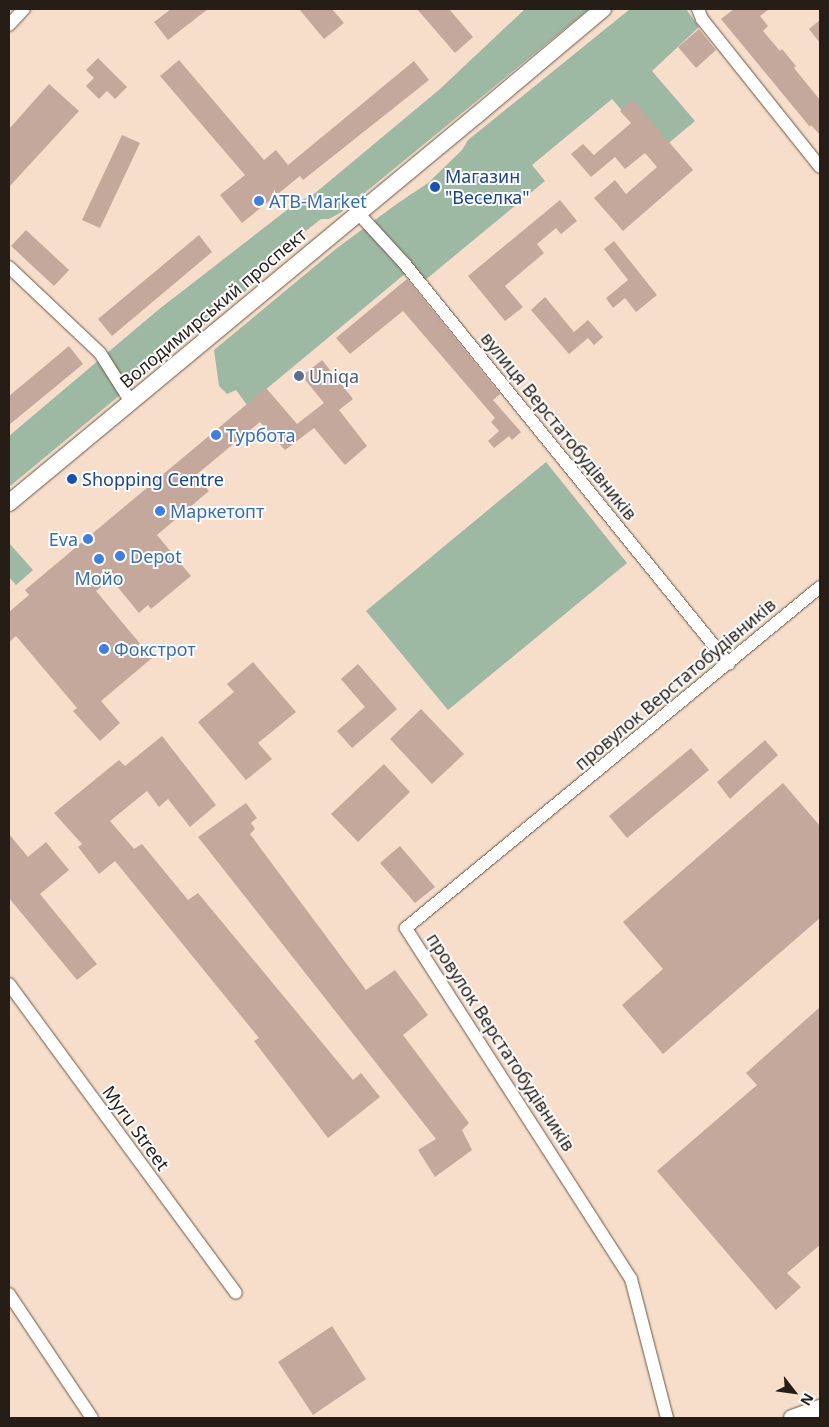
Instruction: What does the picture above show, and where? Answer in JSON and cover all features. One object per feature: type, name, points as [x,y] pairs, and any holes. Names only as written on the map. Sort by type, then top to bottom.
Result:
[{"type":"main road","name":"Володимирський проспект","points":[[9,503],[359,214],[603,9]]},
{"type":"main road","points":[[792,1418],[820,1408]]},
{"type":"street","points":[[9,25],[24,9]]},
{"type":"street","points":[[698,9],[702,19],[820,167]]},
{"type":"street","name":"вулиця Верстатобудівників","points":[[359,214],[404,264],[729,664]]},
{"type":"street","points":[[9,266],[100,353],[130,402]]},
{"type":"street","name":"провулок Верстатобудівників","points":[[667,1418],[631,1279],[406,928],[729,664],[820,587]]},
{"type":"street","name":"Myru Street","points":[[9,984],[236,1293]]},
{"type":"street","points":[[9,1294],[92,1418]]},
{"type":"green space","points":[[525,9],[589,9],[340,213],[329,219],[321,219],[263,265],[257,279],[248,289],[9,487],[9,436],[158,310],[296,203],[314,194],[440,89]]},
{"type":"green space","points":[[630,9],[686,9],[699,27],[652,71],[695,121],[658,152],[612,99],[532,165],[545,181],[424,281],[412,268],[247,405],[236,390],[227,394],[219,386],[214,350],[337,248],[428,183],[462,150],[468,140]]},
{"type":"green space","points":[[546,462],[627,563],[448,710],[366,611]]},
{"type":"green space","points":[[9,543],[33,570],[16,585],[9,577]]},
{"type":"building","points":[[171,9],[208,9],[168,40],[154,22]]},
{"type":"building","points":[[299,9],[332,9],[344,23],[324,39]]},
{"type":"building","points":[[417,9],[449,9],[473,37],[455,53]]},
{"type":"building","points":[[734,9],[769,9],[760,16],[768,26],[763,31],[780,51],[782,49],[796,66],[794,68],[820,100],[820,135],[811,125],[810,127],[721,19]]},
{"type":"building","points":[[820,20],[820,43],[809,29]]},
{"type":"building","points":[[699,29],[716,50],[696,68],[678,47]]},
{"type":"building","points":[[98,58],[127,87],[115,99],[107,91],[99,99],[86,86],[94,78],[86,70]]},
{"type":"building","points":[[179,60],[264,160],[276,150],[288,165],[414,61],[429,80],[303,180],[300,176],[242,223],[220,195],[245,175],[160,76]]},
{"type":"building","points":[[49,84],[79,111],[9,187],[9,129]]},
{"type":"building","points":[[633,100],[693,170],[623,231],[594,198],[615,180],[626,194],[657,167],[645,153],[625,169],[615,157],[591,177],[571,154],[583,144],[594,155],[631,123],[620,111]]},
{"type":"building","points":[[122,135],[140,143],[100,228],[82,220]]},
{"type":"building","points":[[560,200],[577,221],[561,234],[556,228],[537,244],[544,253],[505,286],[523,307],[505,321],[468,276]]},
{"type":"building","points":[[26,230],[69,270],[54,286],[11,246]]},
{"type":"building","points":[[199,235],[212,252],[112,336],[98,319]]},
{"type":"building","points":[[614,241],[657,295],[636,312],[625,298],[613,308],[606,298],[628,280],[604,249]]},
{"type":"building","points":[[407,279],[500,394],[493,400],[521,432],[512,440],[509,436],[494,448],[488,441],[499,431],[491,422],[495,418],[403,311],[350,354],[336,338]]},
{"type":"building","points":[[545,297],[574,332],[588,320],[603,337],[594,345],[588,338],[569,354],[531,310]]},
{"type":"building","points":[[69,346],[83,364],[9,425],[9,396]]},
{"type":"building","points":[[322,360],[353,399],[339,410],[367,446],[345,465],[314,428],[285,450],[260,422],[196,475],[209,491],[157,535],[191,576],[151,609],[148,605],[139,613],[111,579],[96,591],[152,658],[101,701],[120,723],[100,741],[73,711],[77,708],[16,636],[9,642],[9,612],[29,595],[25,590],[266,388],[297,424],[324,403],[302,376]]},
{"type":"building","points":[[253,662],[296,712],[258,743],[272,759],[246,780],[198,722],[234,692],[227,684]]},
{"type":"building","points":[[358,664],[397,709],[352,748],[337,731],[365,707],[341,679]]},
{"type":"building","points":[[421,709],[464,754],[432,784],[390,739]]},
{"type":"building","points":[[162,736],[216,805],[190,827],[168,799],[159,807],[147,791],[110,821],[134,849],[142,844],[188,900],[198,893],[353,1080],[361,1073],[380,1097],[328,1138],[254,1041],[259,1038],[115,861],[99,874],[78,847],[82,844],[54,813],[119,760],[125,766]]},
{"type":"building","points":[[765,740],[778,755],[730,799],[717,782]]},
{"type":"building","points":[[691,748],[709,770],[627,838],[609,816]]},
{"type":"building","points":[[384,764],[410,792],[358,842],[331,814]]},
{"type":"building","points":[[783,783],[820,826],[820,918],[663,1054],[622,1005],[663,969],[623,922]]},
{"type":"building","points":[[246,803],[257,818],[251,823],[255,829],[250,834],[366,990],[395,970],[428,1015],[403,1035],[469,1123],[462,1130],[472,1150],[435,1177],[418,1150],[436,1139],[198,837]]},
{"type":"building","points":[[9,834],[28,857],[46,842],[69,870],[40,894],[97,964],[77,980],[9,898]]},
{"type":"building","points":[[400,846],[435,887],[415,903],[380,863]]},
{"type":"building","points":[[820,1007],[820,1245],[787,1273],[801,1287],[776,1310],[657,1171],[757,1085],[746,1073]]},
{"type":"building","points":[[332,1326],[366,1379],[313,1415],[278,1362]]},
{"type":"place","name":"Магазин \"Веселка\"","points":[[435,187]]},
{"type":"place","name":"ATB-Market","points":[[259,201]]},
{"type":"place","name":"Uniqa","points":[[299,376]]},
{"type":"place","name":"Турбота","points":[[216,435]]},
{"type":"place","name":"Shopping Centre","points":[[72,479]]},
{"type":"place","name":"Маркетопт","points":[[160,511]]},
{"type":"place","name":"Eva","points":[[88,539]]},
{"type":"place","name":"Depot","points":[[120,556]]},
{"type":"place","name":"Мойо","points":[[99,559]]},
{"type":"place","name":"Фокстрот","points":[[104,649]]}]
